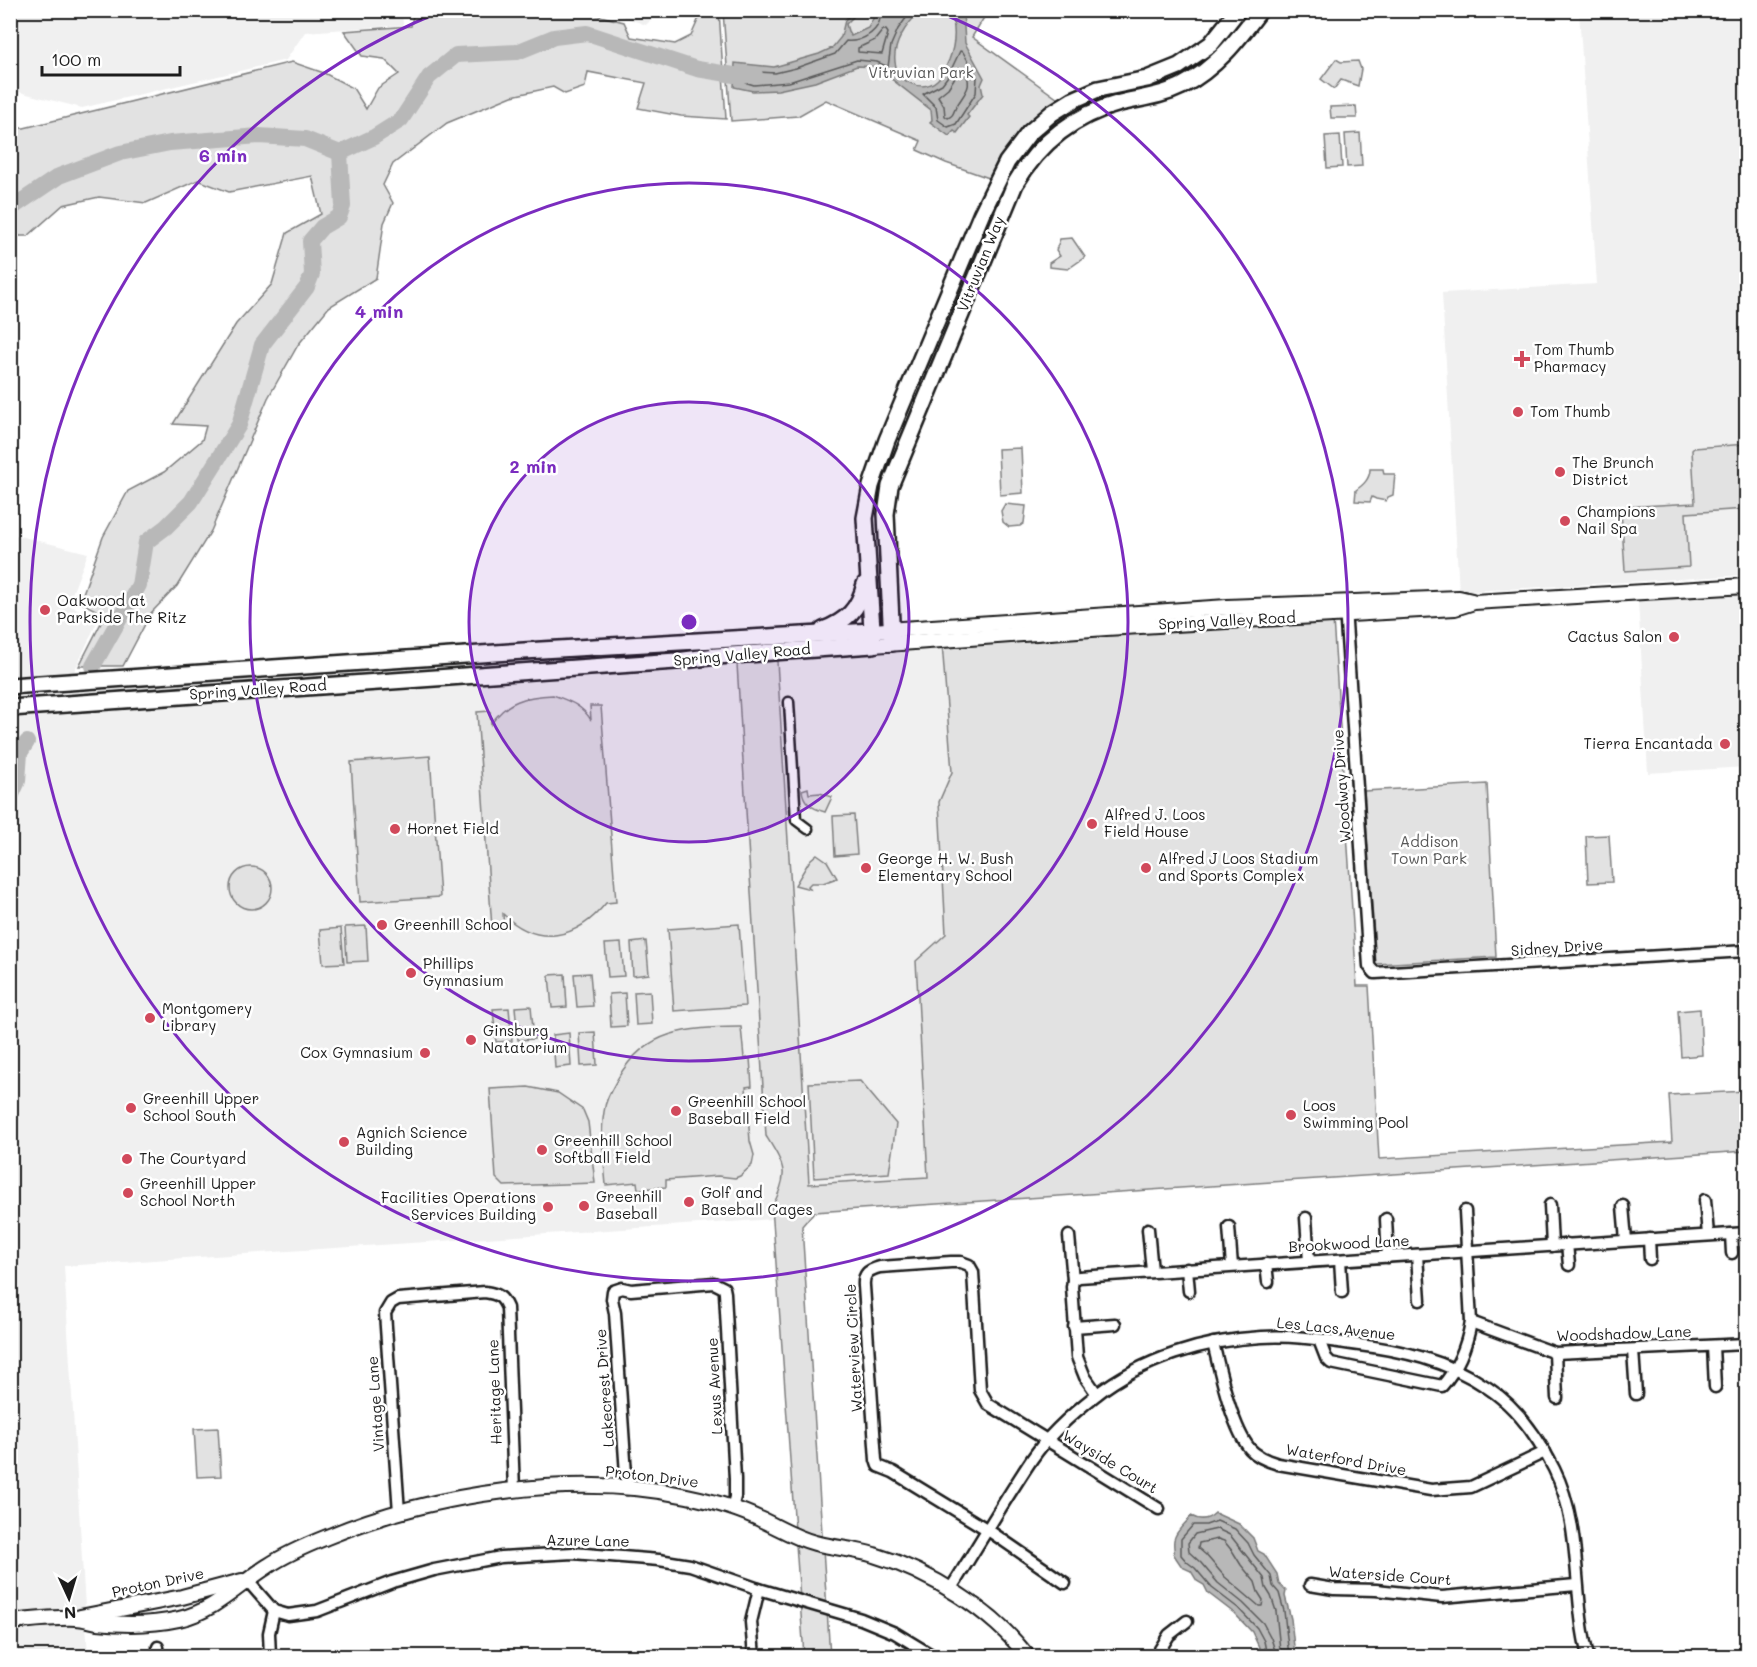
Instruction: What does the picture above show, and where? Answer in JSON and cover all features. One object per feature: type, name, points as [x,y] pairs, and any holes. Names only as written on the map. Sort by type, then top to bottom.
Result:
[{"type":"main road","name":"Vitruvian Way","points":[[872,638],[865,518],[871,486],[887,440],[981,215],[1007,162],[1029,133],[1052,113],[1073,100],[1098,89],[1147,79],[1179,66],[1211,44],[1238,10]]},
{"type":"main road","name":"Vitruvian Way","points":[[891,636],[886,514],[890,486],[1004,209],[1022,172],[1030,159],[1051,138],[1081,117],[1103,108],[1167,92],[1202,75],[1220,60],[1260,10]]},
{"type":"main road","points":[[1007,162],[1022,172]]},
{"type":"main road","points":[[930,337],[948,345]]},
{"type":"main road","points":[[887,440],[894,444],[895,449],[890,471],[890,486]]},
{"type":"main road","points":[[809,635],[843,621],[852,613],[859,603],[868,576]]},
{"type":"main road","name":"Spring Valley Road","points":[[10,686],[715,639],[809,635],[872,638]]},
{"type":"main road","name":"Spring Valley Road","points":[[10,708],[675,661],[872,638]]},
{"type":"main road","points":[[715,639],[717,656]]},
{"type":"street","name":"Spring Valley Road","points":[[872,638],[1345,608],[1459,598],[1474,602],[1746,586]]},
{"type":"street","name":"Woodway Drive","points":[[1345,608],[1370,969]]},
{"type":"street","points":[[789,702],[796,820],[808,829]]},
{"type":"street","name":"Sidney Drive","points":[[1370,969],[1375,973],[1746,951]]},
{"type":"street","points":[[1705,1200],[1708,1235]]},
{"type":"street","points":[[1550,1205],[1552,1246]]},
{"type":"street","points":[[1623,1206],[1626,1240]]},
{"type":"street","points":[[1319,1340],[1326,1358],[1336,1365],[1442,1386],[1454,1368],[1469,1336],[1471,1322],[1465,1211]]},
{"type":"street","points":[[1306,1218],[1309,1262]]},
{"type":"street","points":[[1386,1219],[1388,1257]]},
{"type":"street","points":[[1229,1227],[1232,1266]]},
{"type":"street","points":[[1148,1229],[1152,1271]]},
{"type":"street","name":"Brookwood Lane","points":[[1073,1280],[1092,1275],[1746,1233]]},
{"type":"street","points":[[1731,1234],[1732,1253]]},
{"type":"street","points":[[1069,1236],[1077,1357],[1085,1377],[1097,1394]]},
{"type":"street","points":[[1649,1239],[1650,1259]]},
{"type":"street","points":[[1567,1244],[1569,1265]]},
{"type":"street","points":[[1417,1255],[1420,1300]]},
{"type":"street","points":[[1340,1260],[1342,1292]]},
{"type":"street","name":"Waterview Circle","points":[[988,1530],[893,1472],[878,1466],[863,1281],[869,1270],[880,1267],[951,1262],[969,1265],[973,1272],[980,1390],[983,1398],[988,1404],[1047,1441]]},
{"type":"street","points":[[1266,1264],[1268,1282]]},
{"type":"street","points":[[1187,1269],[1189,1291]]},
{"type":"street","name":"Lexus Avenue","points":[[618,1289],[631,1290],[714,1283],[724,1287],[735,1479],[735,1497],[732,1508]]},
{"type":"street","name":"Lakecrest Drive","points":[[618,1289],[613,1291],[612,1299],[615,1313],[627,1489]]},
{"type":"street","name":"Heritage Lane","points":[[398,1299],[485,1292],[499,1294],[507,1308],[514,1490]]},
{"type":"street","name":"Vintage Lane","points":[[398,1299],[391,1303],[385,1312],[399,1512]]},
{"type":"street","name":"Woodshadow Lane","points":[[1471,1322],[1554,1353],[1746,1344]]},
{"type":"street","points":[[1074,1327],[1115,1324]]},
{"type":"street","name":"Les Lacs Avenue","points":[[950,1589],[1033,1458],[1073,1414],[1097,1394],[1131,1372],[1172,1354],[1213,1343],[1261,1337],[1319,1340],[1405,1352],[1454,1368],[1490,1389],[1517,1414],[1545,1452],[1570,1511],[1574,1534],[1579,1613],[1588,1656]]},
{"type":"street","name":"Waterford Drive","points":[[1213,1343],[1240,1434],[1251,1450],[1266,1460],[1278,1464],[1431,1490],[1471,1487],[1545,1452]]},
{"type":"street","points":[[1713,1346],[1715,1387]]},
{"type":"street","points":[[1633,1350],[1636,1394]]},
{"type":"street","points":[[1554,1353],[1557,1398]]},
{"type":"street","name":"Wayside Court","points":[[1047,1441],[1158,1509]]},
{"type":"street","name":"Proton Drive","points":[[76,1618],[96,1622],[137,1624],[182,1618],[216,1604],[270,1565],[315,1542],[359,1524],[471,1495],[514,1490],[585,1487],[687,1496],[732,1508],[813,1543],[883,1558],[950,1589],[977,1608],[1012,1639],[1027,1656]]},
{"type":"street","points":[[988,1530],[1065,1583]]},
{"type":"street","name":"Azure Lane","points":[[274,1611],[288,1615],[317,1611],[392,1582],[470,1562],[501,1557],[573,1553],[618,1555],[690,1565],[881,1627],[933,1656]]},
{"type":"street","points":[[247,1580],[274,1611],[269,1633],[270,1656]]},
{"type":"street","name":"Proton Drive","points":[[10,1622],[76,1618],[182,1597],[247,1580]]},
{"type":"street","name":"Waterside Court","points":[[1310,1585],[1334,1589],[1376,1590],[1442,1597],[1576,1585]]},
{"type":"street","points":[[754,1656],[751,1622],[759,1589]]},
{"type":"street","points":[[1156,1656],[1169,1635],[1187,1621]]},
{"type":"shaded area","points":[[11,11],[402,11],[403,25],[305,32],[286,60],[82,108],[11,90]]},
{"type":"shaded area","points":[[607,11],[659,11],[646,25]]},
{"type":"shaded area","points":[[1579,11],[1746,11],[1746,575],[1459,592],[1442,293],[1597,284]]},
{"type":"shaded area","points":[[11,534],[88,553],[68,604],[98,620],[73,674],[11,679]]},
{"type":"shaded area","points":[[1746,594],[1746,767],[1648,773],[1638,600]]},
{"type":"shaded area","name":"George H. W. Bush Elementary School","points":[[942,643],[952,772],[939,802],[946,934],[916,961],[928,1177],[809,1184],[777,661],[857,655],[916,644]]},
{"type":"shaded area","name":"Greenhill School","points":[[737,664],[766,1136],[782,1161],[784,1173],[782,1188],[772,1207],[773,1219],[64,1266],[88,1656],[11,1656],[11,713],[217,703],[238,697],[264,695]]},
{"type":"green space","points":[[468,10],[580,11],[624,22],[631,37],[675,44],[691,36],[702,11],[719,11],[726,119],[681,116],[638,108],[646,83],[588,72],[585,87],[565,94],[553,87],[512,96],[447,123],[393,164],[383,185],[393,203],[384,223],[376,278],[329,307],[298,345],[268,398],[211,531],[177,586],[151,613],[123,666],[79,666],[105,615],[80,602],[103,537],[128,491],[164,472],[202,440],[206,426],[173,424],[236,324],[272,284],[287,233],[321,214],[312,176],[229,192],[198,180],[146,203],[99,197],[63,205],[28,236],[11,236],[11,128],[24,128],[292,62],[324,73],[353,88],[366,109],[378,88],[399,74],[384,59],[362,56],[344,31],[411,26],[413,15]]},
{"type":"green space","name":"Vitruvian Park","points":[[723,11],[988,11],[972,37],[1058,99],[1029,125],[992,179],[917,150],[921,141],[826,100],[798,116],[731,121]]},
{"type":"green space","points":[[1336,59],[1341,62],[1358,61],[1361,69],[1358,86],[1341,80],[1334,89],[1321,79]]},
{"type":"green space","points":[[1356,106],[1357,118],[1331,118],[1330,107]]},
{"type":"green space","points":[[1360,133],[1362,166],[1347,167],[1345,134]]},
{"type":"green space","points":[[1340,135],[1342,167],[1327,168],[1325,136]]},
{"type":"green space","points":[[1072,238],[1085,257],[1068,269],[1049,267],[1049,263],[1060,256],[1056,250],[1060,239]]},
{"type":"green space","points":[[1746,444],[1746,509],[1686,513],[1689,567],[1625,571],[1621,510],[1623,507],[1695,503],[1692,450]]},
{"type":"green space","points":[[1021,448],[1023,493],[1000,495],[998,449]]},
{"type":"green space","points":[[1370,469],[1383,469],[1384,474],[1395,474],[1393,495],[1386,501],[1372,497],[1370,502],[1355,501],[1356,490],[1364,484]]},
{"type":"green space","points":[[1005,504],[1026,506],[1024,523],[1020,526],[1009,527],[1003,522],[1001,511]]},
{"type":"green space","name":"Alfred J Loos Stadium and Sports Complex","points":[[1333,619],[1357,986],[1369,986],[1379,1159],[1672,1142],[1669,1095],[1746,1091],[1746,1151],[814,1212],[802,1226],[830,1656],[804,1656],[772,1207],[781,1186],[783,1170],[766,1136],[737,664],[777,661],[809,1184],[928,1177],[916,961],[946,934],[939,802],[952,772],[942,643]]},
{"type":"green space","points":[[553,695],[579,707],[591,720],[590,706],[601,706],[616,902],[606,903],[583,925],[557,935],[530,932],[516,925],[503,914],[504,928],[492,928],[477,712],[490,711],[491,724],[503,710],[517,701]]},
{"type":"green space","name":"Hornet Field","points":[[430,756],[440,897],[360,902],[351,762]]},
{"type":"green space","name":"Addison Town Park","points":[[1487,784],[1496,957],[1376,964],[1364,791]]},
{"type":"green space","points":[[808,788],[809,794],[820,793],[832,797],[825,812],[807,802],[802,790]]},
{"type":"green space","points":[[854,815],[857,854],[835,856],[833,816]]},
{"type":"green space","points":[[1609,835],[1612,882],[1588,883],[1586,836]]},
{"type":"green space","points":[[817,854],[827,861],[837,878],[823,883],[811,883],[808,886],[810,889],[795,885],[810,860]]},
{"type":"green space","points":[[251,867],[266,873],[272,888],[266,903],[251,909],[236,903],[230,888],[236,873]]},
{"type":"green space","points":[[739,924],[745,1006],[674,1011],[668,929]]},
{"type":"green space","points":[[366,926],[368,961],[347,962],[345,927]]},
{"type":"green space","points":[[341,928],[344,963],[323,964],[320,930]]},
{"type":"green space","points":[[646,941],[649,974],[633,976],[631,943]]},
{"type":"green space","points":[[621,943],[624,976],[608,977],[605,944]]},
{"type":"green space","points":[[590,973],[593,1006],[577,1007],[574,974]]},
{"type":"green space","points":[[565,974],[567,1007],[552,1008],[549,975]]},
{"type":"green space","points":[[650,991],[652,1024],[636,1025],[634,992]]},
{"type":"green space","points":[[625,993],[627,1026],[611,1027],[609,994]]},
{"type":"green space","points":[[531,1006],[534,1039],[518,1040],[515,1007]]},
{"type":"green space","points":[[509,1008],[512,1041],[496,1042],[493,1009]]},
{"type":"green space","points":[[1700,1009],[1702,1055],[1681,1057],[1678,1011]]},
{"type":"green space","name":"Greenhill School Baseball Field","points":[[741,1027],[744,1058],[750,1058],[752,1086],[746,1087],[750,1141],[754,1155],[752,1165],[735,1178],[718,1176],[666,1180],[666,1187],[638,1189],[637,1182],[606,1185],[602,1139],[605,1108],[611,1090],[629,1061],[656,1040],[671,1034],[704,1028]]},
{"type":"green space","points":[[595,1032],[597,1065],[581,1066],[579,1033]]},
{"type":"green space","points":[[569,1033],[571,1066],[555,1068],[553,1035]]},
{"type":"green space","points":[[860,1081],[896,1124],[889,1173],[814,1178],[809,1083]]},
{"type":"green space","name":"Greenhill School Softball Field","points":[[528,1087],[558,1093],[583,1110],[588,1122],[595,1183],[504,1186],[496,1178],[490,1089]]},
{"type":"green space","points":[[218,1428],[221,1476],[197,1477],[194,1429]]},
{"type":"water","points":[[853,11],[859,11],[846,24],[851,36],[868,28],[875,15],[871,11],[921,11],[910,22],[895,51],[898,73],[907,82],[919,86],[932,84],[943,73],[954,42],[950,11],[963,11],[965,43],[984,78],[981,85],[983,94],[957,133],[954,131],[949,136],[930,122],[932,120],[931,110],[876,67],[857,66],[815,82],[778,90],[753,91],[734,87],[735,63],[774,67],[832,48],[841,37],[845,20]]},
{"type":"water","points":[[1215,1513],[1239,1524],[1253,1538],[1258,1551],[1264,1554],[1277,1574],[1279,1584],[1286,1591],[1295,1656],[1263,1656],[1252,1632],[1234,1613],[1208,1593],[1204,1585],[1197,1581],[1191,1571],[1182,1567],[1174,1555],[1175,1536],[1191,1516],[1204,1519]]},
{"type":"waterway","points":[[10,209],[59,176],[120,153],[170,143],[259,136],[305,139],[340,153],[374,137],[401,120],[429,77],[456,55],[517,52],[554,37],[587,33],[697,69],[734,75],[755,75]]},
{"type":"waterway","points":[[93,666],[139,585],[146,542],[166,527],[191,502],[239,425],[262,345],[307,287],[312,274],[310,241],[322,227],[339,217],[343,206],[340,153]]},
{"type":"waterway","points":[[10,799],[18,781],[20,753],[27,742]]},
{"type":"place","name":"Tom Thumb Pharmacy","points":[[1522,359]]},
{"type":"place","name":"Tom Thumb","points":[[1518,412]]},
{"type":"place","name":"The Brunch District","points":[[1560,472]]},
{"type":"place","name":"Champions Nail Spa","points":[[1565,521]]},
{"type":"place","name":"Oakwood at Parkside The Ritz","points":[[45,610]]},
{"type":"place","name":"Cactus Salon","points":[[1674,637]]},
{"type":"place","name":"Tierra Encantada","points":[[1725,744]]},
{"type":"place","name":"Alfred J. Loos Field House","points":[[1092,824]]},
{"type":"place","name":"Hornet Field","points":[[395,829]]},
{"type":"place","name":"George H. W. Bush Elementary School","points":[[866,868]]},
{"type":"place","name":"Alfred J Loos Stadium and Sports Complex","points":[[1146,868]]},
{"type":"place","name":"Greenhill School","points":[[382,925]]},
{"type":"place","name":"Phillips Gymnasium","points":[[411,973]]},
{"type":"place","name":"Montgomery Library","points":[[150,1018]]},
{"type":"place","name":"Ginsburg Natatorium","points":[[471,1040]]},
{"type":"place","name":"Cox Gymnasium","points":[[425,1053]]},
{"type":"place","name":"Greenhill Upper School South","points":[[131,1108]]},
{"type":"place","name":"Greenhill School Baseball Field","points":[[676,1111]]},
{"type":"place","name":"Loos Swimming Pool","points":[[1291,1115]]},
{"type":"place","name":"Agnich Science Building","points":[[344,1142]]},
{"type":"place","name":"Greenhill School Softball Field","points":[[542,1150]]},
{"type":"place","name":"The Courtyard","points":[[127,1159]]},
{"type":"place","name":"Greenhill Upper School North","points":[[128,1193]]},
{"type":"place","name":"Golf and Baseball Cages","points":[[689,1202]]},
{"type":"place","name":"Greenhill Baseball","points":[[584,1206]]},
{"type":"place","name":"Facilities Operations Services Building","points":[[548,1207]]}]
